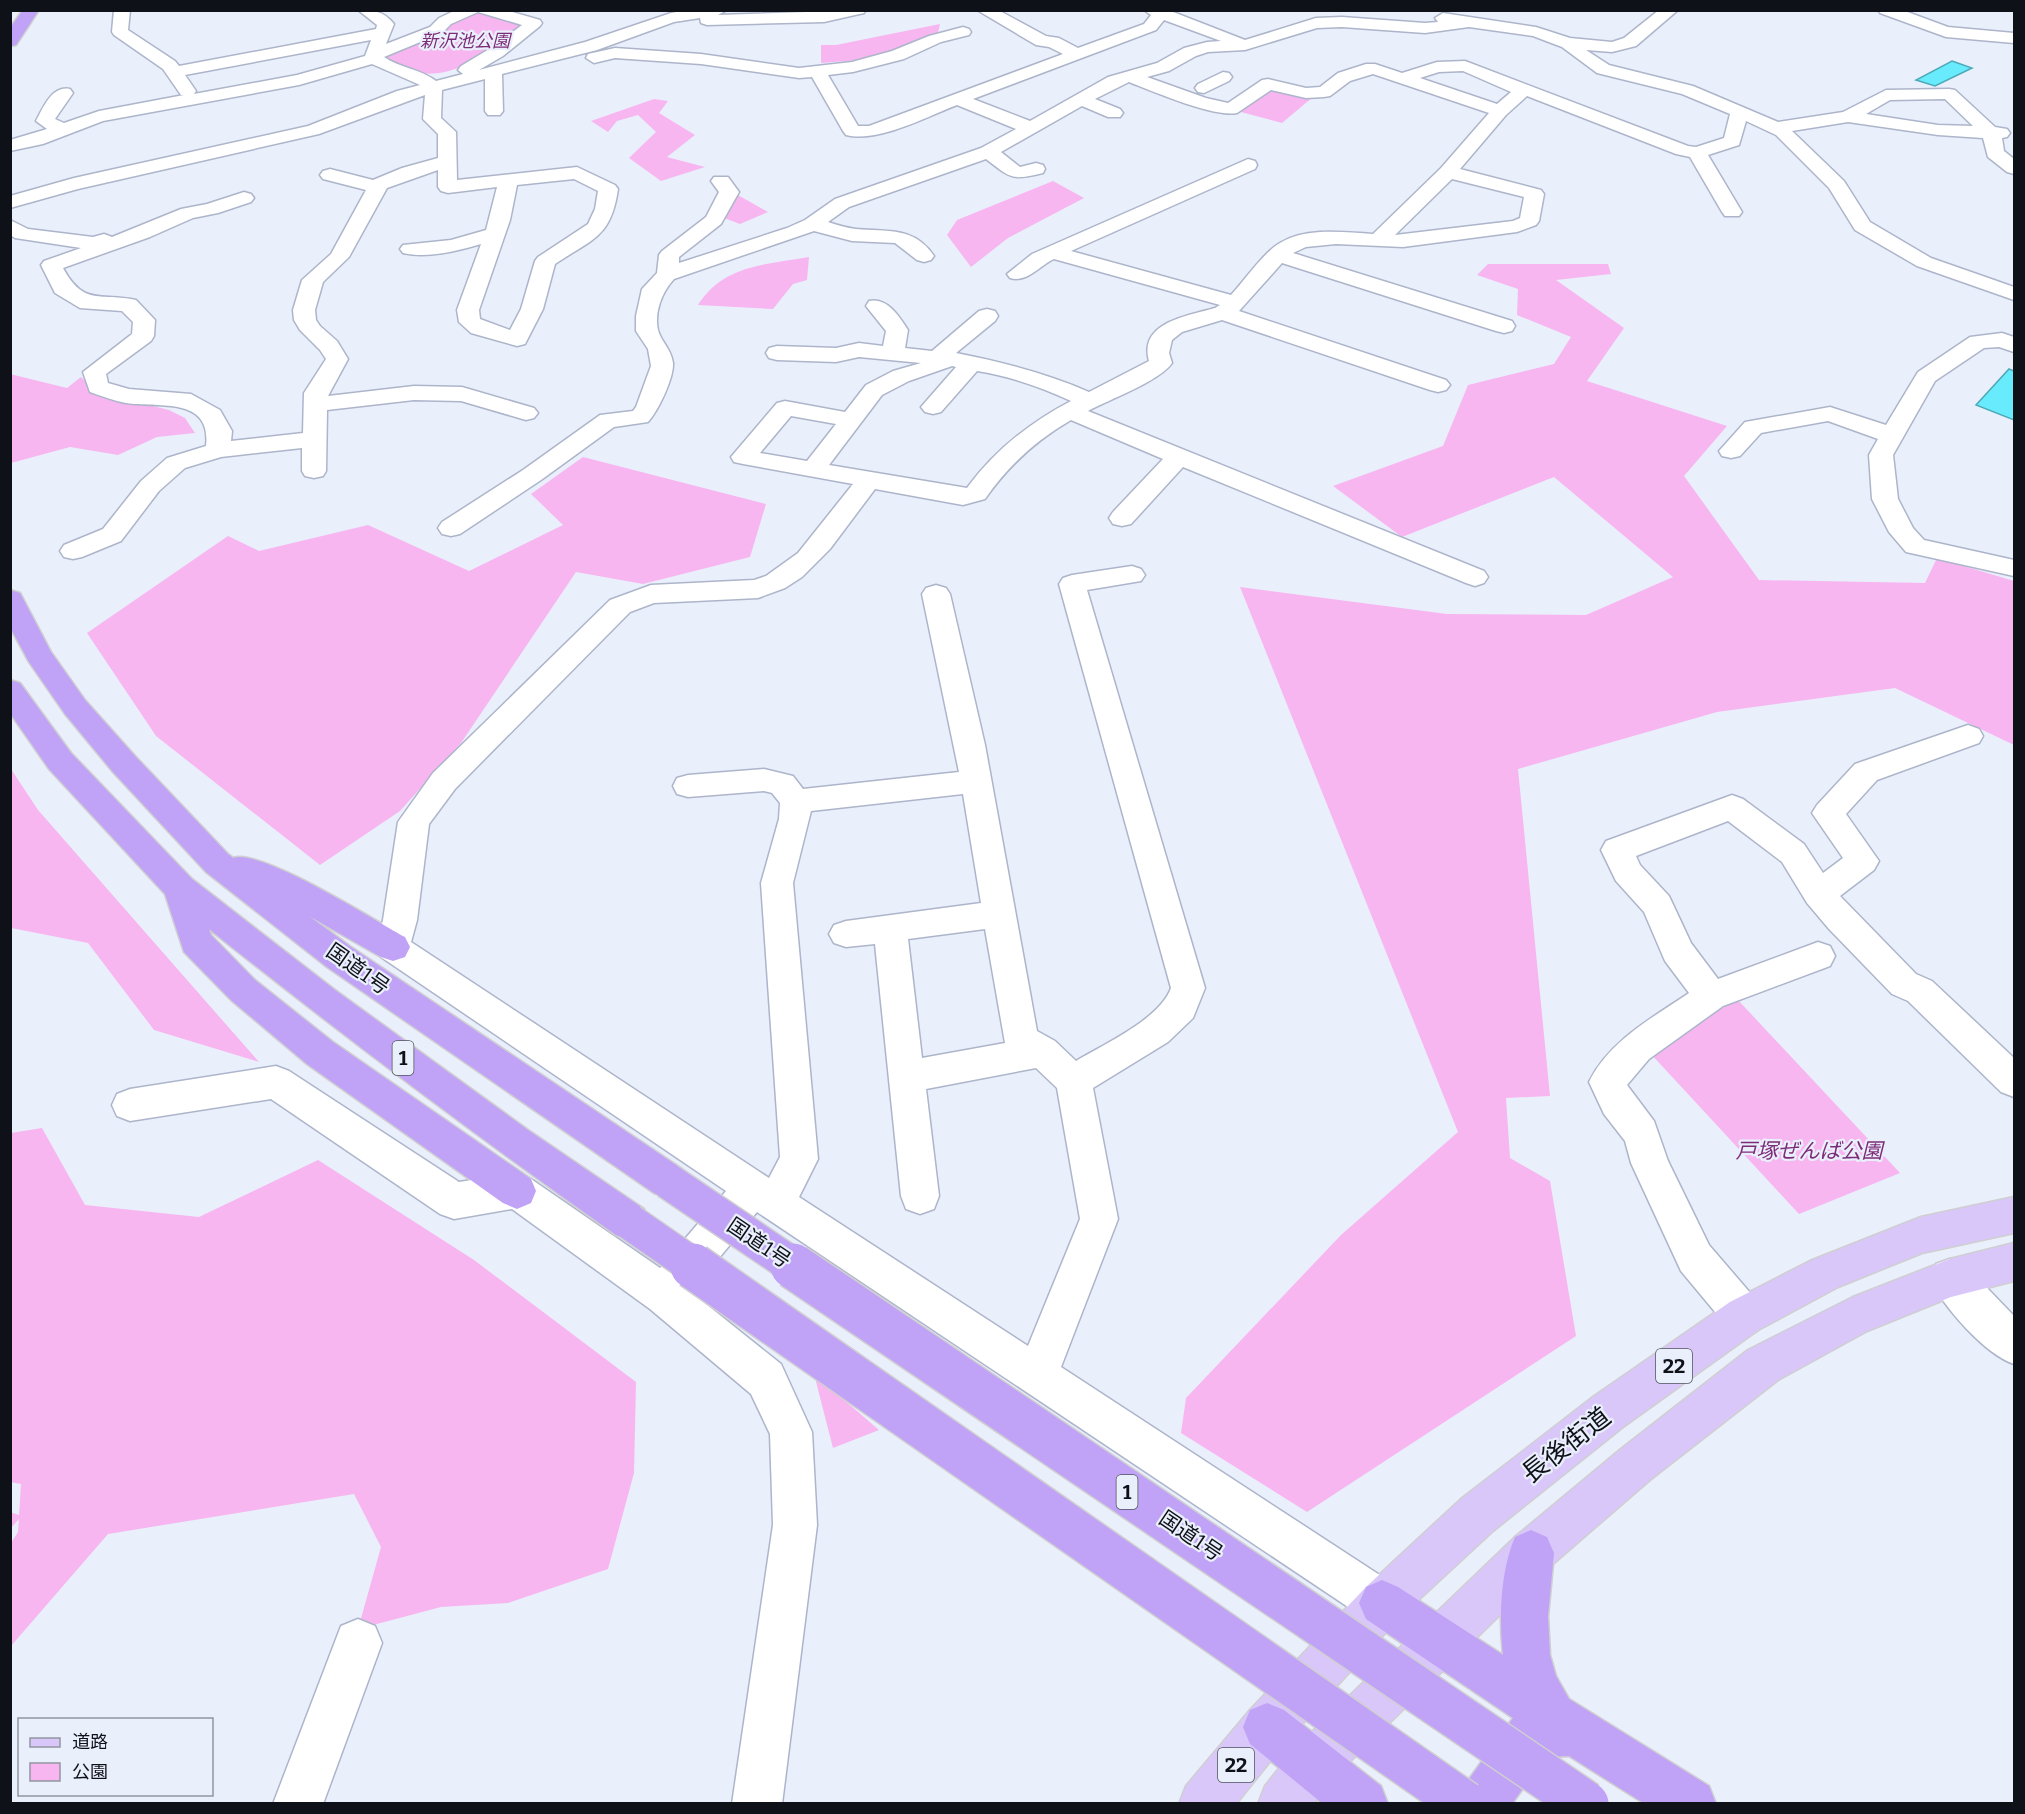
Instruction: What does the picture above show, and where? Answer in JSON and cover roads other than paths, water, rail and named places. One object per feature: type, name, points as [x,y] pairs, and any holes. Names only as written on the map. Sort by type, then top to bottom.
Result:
[{"type":"highway","points":[[10,41],[31,10]]},
{"type":"highway","name":"国道1号","points":[[10,599],[39,655],[75,707],[124,764],[217,863],[339,957],[1586,1803]]},
{"type":"highway","name":"国道1号","points":[[10,690],[60,761],[180,888],[333,1007],[515,1142],[1465,1803]]},
{"type":"highway","points":[[217,863],[265,875],[393,947]]},
{"type":"highway","points":[[180,888],[196,942],[243,990],[320,1053],[517,1191]]},
{"type":"highway","points":[[1531,1553],[1524,1612],[1528,1667],[1539,1695],[1565,1725]]},
{"type":"highway","points":[[1382,1603],[1565,1725],[1691,1803]]},
{"type":"highway","points":[[1482,1803],[1532,1733],[1565,1725]]},
{"type":"highway","points":[[1267,1727],[1363,1803]]},
{"type":"main road","name":"長後街道","points":[[1204,1803],[1267,1727],[1382,1603],[1477,1515],[1608,1412],[1744,1316],[1824,1274],[1921,1235],[2014,1215]]},
{"type":"main road","name":"22","points":[[1283,1803],[1313,1764],[1531,1553],[1636,1464],[1763,1365],[1853,1317],[1950,1278],[2014,1262]]},
{"type":"street","points":[[122,10],[120,32],[169,65],[192,98]]},
{"type":"street","points":[[366,10],[386,24],[374,56]]},
{"type":"street","points":[[10,146],[99,116],[299,80],[374,56],[436,30],[445,21],[471,10]]},
{"type":"street","points":[[10,202],[74,184],[313,130],[472,68],[534,23],[484,10]]},
{"type":"street","points":[[544,59],[555,51],[635,18],[642,10]]},
{"type":"street","points":[[374,56],[394,71],[429,84],[502,70],[544,59],[591,46],[671,18],[713,15],[825,17],[858,10]]},
{"type":"street","points":[[985,10],[1042,41],[1053,42],[1076,54]]},
{"type":"street","points":[[1406,10],[1464,23],[1538,27],[1568,43],[1603,69],[1712,99],[1782,131],[1837,185],[1862,226],[1924,262],[2014,294]]},
{"type":"street","points":[[1568,43],[1612,47],[1630,42],[1670,10]]},
{"type":"street","points":[[1886,10],[1946,32],[2014,38]]},
{"type":"street","points":[[817,70],[852,131],[871,131],[1150,27],[1157,12],[1245,45]]},
{"type":"street","points":[[451,528],[532,475],[608,420],[640,417],[646,409],[662,366],[659,349],[647,331],[647,316],[653,289],[667,275],[812,224],[842,203],[988,152],[1114,81],[1163,67],[1190,52],[1207,48],[1245,45],[1316,23],[1342,22],[1425,28],[1464,23]]},
{"type":"street","points":[[502,70],[526,73],[547,70],[615,53],[727,63],[799,73],[853,67],[898,55],[935,39],[963,32]]},
{"type":"street","points":[[176,72],[382,33]]},
{"type":"street","points":[[715,79],[727,63]]},
{"type":"street","points":[[1407,83],[1437,67],[1466,66],[1523,91],[1533,91],[1683,150],[1697,153],[1732,141],[1739,112]]},
{"type":"street","points":[[1131,76],[1201,102],[1231,109],[1268,84],[1306,93],[1324,92],[1344,76],[1366,69],[1375,69],[1407,83],[1500,111]]},
{"type":"street","points":[[494,111],[502,70]]},
{"type":"street","points":[[1660,83],[1686,74]]},
{"type":"street","points":[[1204,88],[1223,77]]},
{"type":"street","points":[[429,84],[434,92],[432,119],[447,132],[448,187],[577,173],[608,189],[605,209],[597,227],[545,261],[532,309],[517,339],[479,328],[470,322],[468,310],[495,234],[508,182]]},
{"type":"street","points":[[1380,238],[1448,172],[1500,111],[1523,91]]},
{"type":"street","points":[[63,130],[45,121],[52,107],[64,93]]},
{"type":"street","points":[[1848,117],[1886,95],[1948,94],[1992,134],[1995,153],[2014,168]]},
{"type":"street","points":[[958,99],[1031,128]]},
{"type":"street","points":[[1081,99],[1114,114]]},
{"type":"street","points":[[131,110],[139,128]]},
{"type":"street","points":[[1775,128],[1848,117],[1938,130],[1992,134],[2014,131]]},
{"type":"street","points":[[988,152],[1017,173],[1036,169]]},
{"type":"street","points":[[1697,153],[1732,212]]},
{"type":"street","points":[[330,175],[375,186],[409,172],[449,161]]},
{"type":"street","points":[[170,163],[180,181]]},
{"type":"street","points":[[1017,274],[1039,258],[1248,165]]},
{"type":"street","points":[[851,420],[785,408],[743,457],[963,497],[975,494],[987,475],[1032,434],[1079,406],[1150,371],[1161,363],[1158,353],[1161,337],[1174,327],[1230,308],[1287,247],[1303,241],[1336,238],[1380,238],[1402,241],[1517,226],[1529,221],[1534,194],[1448,172]]},
{"type":"street","points":[[667,275],[669,255],[714,220],[723,205],[729,192],[721,181]]},
{"type":"street","points":[[314,471],[316,393],[337,358],[329,346],[311,330],[305,320],[304,310],[313,280],[339,257],[377,188],[375,186]]},
{"type":"street","points":[[218,450],[220,431],[212,415],[183,399],[127,396],[98,387],[94,372],[143,336],[144,320],[128,305],[88,303],[63,288],[51,265],[133,237],[199,210],[211,209],[244,198]]},
{"type":"street","points":[[13,231],[93,243],[157,226],[184,211]]},
{"type":"street","points":[[812,224],[852,235],[900,237],[924,256]]},
{"type":"street","points":[[1484,230],[1523,243]]},
{"type":"street","points":[[410,249],[452,246],[495,234]]},
{"type":"street","points":[[1052,252],[1230,308],[1438,385]]},
{"type":"street","points":[[1278,255],[1504,326]]},
{"type":"street","points":[[877,306],[897,330],[893,352]]},
{"type":"street","points":[[933,407],[954,360],[987,316]]},
{"type":"street","points":[[2014,345],[2002,340],[1978,342],[1926,377],[1881,455],[1885,499],[1902,532],[1915,546],[2014,567]]},
{"type":"street","points":[[777,353],[836,356],[859,350],[893,352],[1000,368],[1057,386],[1079,406],[1180,455],[1475,577]]},
{"type":"street","points":[[814,469],[874,390],[901,376],[954,360]]},
{"type":"street","points":[[317,404],[414,393],[462,394],[526,413]]},
{"type":"street","points":[[1731,451],[1753,427],[1830,414],[1894,436]]},
{"type":"street","points":[[74,551],[111,535],[150,486],[176,463],[218,450],[316,439]]},
{"type":"street","points":[[1122,518],[1180,455]]},
{"type":"street","points":[[869,480],[815,550],[775,584],[758,589],[651,594],[620,606],[604,620],[444,781],[414,822],[400,920],[393,947],[1382,1603]]},
{"type":"street","points":[[1074,1081],[1155,1031],[1181,1008],[1188,988],[1072,584],[1132,575]]},
{"type":"street","points":[[936,594],[970,745],[1021,1039],[1042,1052],[1074,1081],[1099,1219],[1037,1375]]},
{"type":"street","points":[[1819,894],[1863,861],[1828,813],[1866,772],[1968,736]]},
{"type":"street","points":[[663,1295],[799,1159],[777,883],[795,819],[796,801],[782,784],[764,780],[688,786]]},
{"type":"street","points":[[796,801],[976,781]]},
{"type":"street","points":[[1711,996],[1677,951],[1657,905],[1628,872],[1617,850],[1732,807],[1793,853],[1819,894],[1841,920],[1904,984],[1920,991],[2014,1081]]},
{"type":"street","points":[[846,934],[1000,914]]},
{"type":"street","points":[[890,930],[920,1196]]},
{"type":"street","points":[[1744,1316],[1695,1258],[1650,1163],[1641,1133],[1617,1103],[1607,1082],[1636,1048],[1711,996],[1818,956]]},
{"type":"street","points":[[906,1077],[1042,1052]]},
{"type":"street","points":[[130,1105],[276,1082],[454,1201],[517,1191],[663,1295],[766,1379],[791,1432],[795,1525],[757,1803]]},
{"type":"street","points":[[1950,1278],[1976,1308],[2014,1344]]},
{"type":"street","points":[[298,1803],[358,1642]]},
{"type":"water","points":[[1952,61],[1972,68],[1935,86],[1916,80]]},
{"type":"water","points":[[2009,369],[2014,371],[2014,420],[1976,405]]},
{"type":"park label","name":"新沢池公園","points":[[465,41]]},
{"type":"park label","name":"戸塚ぜんば公園","points":[[1809,1151]]}]
